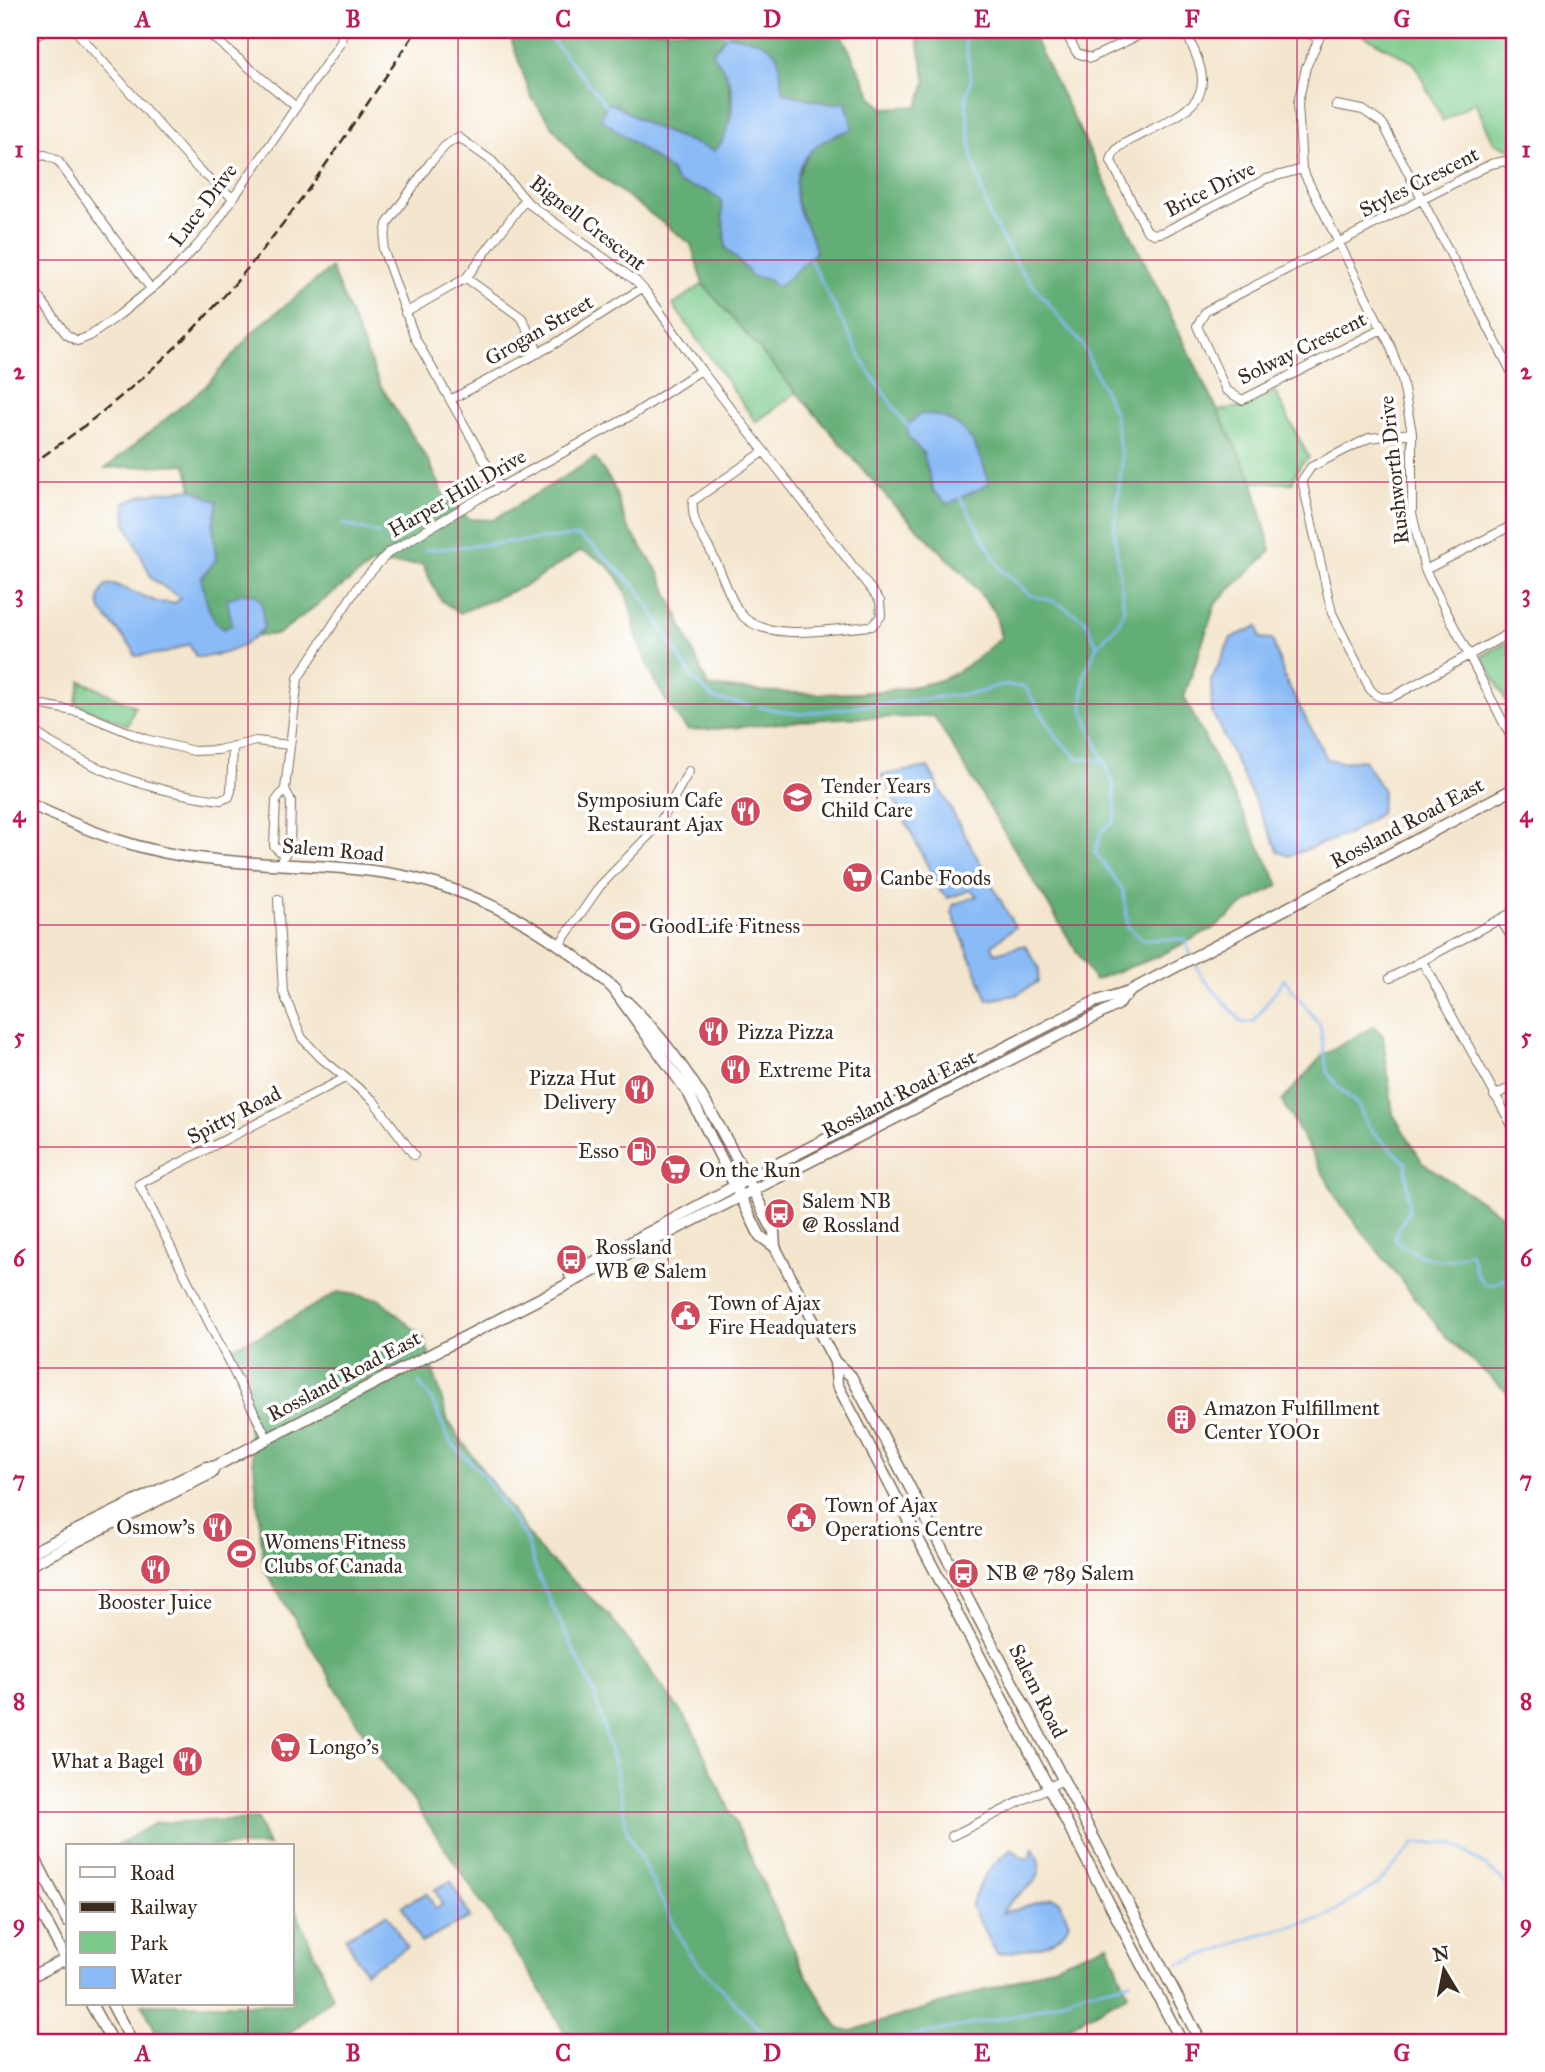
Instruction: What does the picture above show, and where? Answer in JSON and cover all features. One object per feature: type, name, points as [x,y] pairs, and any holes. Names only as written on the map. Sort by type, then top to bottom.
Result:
[{"type":"main road","name":"Rossland Road East","points":[[738,1192],[746,1180],[1094,1002],[1130,991],[1515,788]]},
{"type":"main road","name":"Salem Road","points":[[30,804],[112,840],[159,852],[282,860],[414,878],[483,901],[537,929],[559,945],[612,987],[651,1024],[698,1086],[774,1232],[775,1247],[835,1362],[851,1377],[863,1398],[1200,2042]]},
{"type":"main road","name":"Salem Road","points":[[612,987],[689,1094],[760,1236],[775,1247]]},
{"type":"main road","name":"Rossland Road East","points":[[30,1553],[206,1467],[214,1466],[738,1192],[752,1191],[1117,1005],[1130,991]]},
{"type":"main road","name":"Salem Road","points":[[835,1362],[837,1384],[1182,2042]]},
{"type":"main road","name":"Rossland Road East","points":[[30,1565],[212,1473],[214,1466]]},
{"type":"main road","points":[[30,1849],[66,1918]]},
{"type":"main road","points":[[30,1891],[66,1956]]},
{"type":"main road","points":[[30,1978],[66,1961]]},
{"type":"main road","points":[[91,2006],[112,2042]]},
{"type":"main road","points":[[113,2006],[132,2042]]},
{"type":"street","points":[[30,39],[47,30]]},
{"type":"street","points":[[75,30],[198,169],[233,198]]},
{"type":"street","points":[[204,30],[295,106]]},
{"type":"street","points":[[1063,30],[1077,53],[1091,58],[1150,30]]},
{"type":"street","name":"Brice Drive","points":[[1184,30],[1202,69],[1198,99],[1189,110],[1119,145],[1111,161],[1147,231],[1154,234],[1164,232],[1266,179],[1302,169]]},
{"type":"street","points":[[1303,30],[1317,38]]},
{"type":"street","name":"Rushworth Drive","points":[[1323,30],[1317,38],[1306,67],[1298,103],[1302,169],[1382,329],[1402,379],[1412,433],[1412,513],[1425,570],[1515,745]]},
{"type":"street","name":"Luce Drive","points":[[30,284],[66,334],[77,341],[90,336],[151,289],[195,248],[233,198],[344,32]]},
{"type":"street","points":[[1336,105],[1363,110],[1377,116],[1515,379]]},
{"type":"street","name":"Bignell Crescent","points":[[500,488],[452,399],[415,338],[383,249],[387,224],[445,146],[458,138],[492,161],[525,200],[642,288],[763,452],[880,601],[881,616],[872,626],[777,631],[750,623],[734,604],[714,557],[691,516],[693,501],[763,452]]},
{"type":"street","points":[[30,158],[45,155],[58,161],[151,289]]},
{"type":"street","name":"Styles Crescent","points":[[1338,243],[1499,160],[1515,168]]},
{"type":"street","points":[[405,313],[466,278],[525,200]]},
{"type":"street","name":"Solway Crescent","points":[[1338,243],[1206,311],[1199,318],[1199,335],[1226,390],[1235,398],[1250,398],[1382,329]]},
{"type":"street","points":[[466,278],[522,318],[539,353]]},
{"type":"street","name":"Grogan Street","points":[[452,399],[539,353],[642,288]]},
{"type":"street","name":"Harper Hill Drive","points":[[282,860],[274,846],[276,801],[285,789],[298,678],[359,585],[388,553],[634,414],[701,370]]},
{"type":"street","points":[[1412,433],[1369,438],[1311,467],[1305,474],[1303,488],[1328,601],[1338,626],[1375,696],[1384,698],[1394,696],[1515,630]]},
{"type":"street","points":[[1425,570],[1515,524]]},
{"type":"street","points":[[30,710],[43,705],[79,712],[145,739],[194,751],[256,741],[289,745]]},
{"type":"street","points":[[30,729],[86,763],[138,785],[221,800],[229,797],[231,791],[233,746]]},
{"type":"street","points":[[559,945],[600,886],[657,827],[689,771]]},
{"type":"street","name":"Harper Hill Drive","points":[[282,860],[290,846],[291,801],[285,789]]},
{"type":"street","points":[[278,899],[283,992],[290,1015],[302,1038],[373,1100],[414,1156]]},
{"type":"street","points":[[1390,978],[1515,911]]},
{"type":"street","points":[[1500,919],[1515,943]]},
{"type":"street","points":[[1422,961],[1515,1132]]},
{"type":"street","name":"Spitty Road","points":[[267,1438],[139,1184],[345,1078]]},
{"type":"street","points":[[1494,1096],[1515,1085]]},
{"type":"street","points":[[952,1836],[1063,1780]]},
{"type":"green space","points":[[508,30],[839,30],[874,100],[884,108],[918,106],[926,82],[916,30],[1030,30],[1253,482],[1271,551],[1216,603],[1184,697],[1279,885],[1246,903],[1216,927],[1157,957],[1094,980],[934,716],[840,718],[688,730],[666,701],[649,669],[627,596],[618,578],[609,566],[580,551],[527,585],[459,613],[441,600],[422,564],[371,565],[278,634],[256,636],[264,627],[228,599],[232,625],[224,630],[219,626],[208,606],[201,578],[216,560],[213,525],[217,502],[192,489],[186,464],[106,468],[206,386],[255,330],[331,268],[379,383],[429,462],[447,501],[469,519],[493,520],[595,458],[613,485],[626,524],[659,573],[708,686],[821,694],[907,688],[943,679],[970,663],[1001,638],[995,612],[965,575],[891,502],[703,284],[691,244],[577,159],[531,97]],"holes":[[[777,56],[780,84],[785,93],[830,104],[846,102],[853,129],[828,137],[809,151],[796,180],[797,203],[816,252],[778,287],[726,248],[721,200],[707,191],[677,183],[671,171],[612,103],[651,126],[714,152],[726,134],[731,112],[724,69]],[[923,453],[960,497],[948,504],[934,492]]]},
{"type":"green space","points":[[1354,30],[1515,30],[1515,150],[1494,143],[1475,102],[1443,121],[1414,63]]},
{"type":"green space","points":[[703,284],[797,392],[756,422],[673,305]]},
{"type":"green space","points":[[1275,392],[1309,458],[1300,465],[1292,483],[1253,482],[1218,411],[1245,406]]},
{"type":"green space","points":[[1515,638],[1515,717],[1482,656]]},
{"type":"green space","points":[[81,681],[135,706],[128,725],[75,704]]},
{"type":"green space","points":[[1374,1026],[1383,1036],[1393,1114],[1423,1163],[1502,1215],[1515,1235],[1515,1399],[1448,1339],[1341,1205],[1282,1101],[1322,1056]]},
{"type":"green space","points":[[338,1292],[379,1299],[424,1338],[448,1421],[539,1550],[609,1615],[691,1726],[802,1968],[838,2028],[851,2031],[1013,1982],[1108,1944],[1128,1994],[1041,2042],[569,2042],[542,1992],[413,1801],[375,1752],[264,1569],[254,1466],[234,1346],[262,1335]]},
{"type":"green space","points":[[257,1819],[267,1844],[120,1844],[155,1823]]},
{"type":"green space","points":[[294,1906],[333,1997],[285,2037],[286,2042],[161,2042],[143,2006],[294,2006]]},
{"type":"water","points":[[727,35],[762,42],[773,50],[779,60],[785,93],[830,104],[846,102],[853,129],[818,145],[802,163],[796,187],[797,202],[816,252],[778,288],[768,279],[753,277],[726,248],[721,200],[707,191],[677,183],[671,171],[601,119],[606,105],[611,103],[651,126],[714,151],[727,131],[732,95],[726,74],[712,53]]},
{"type":"water","points":[[920,414],[935,415],[948,420],[968,435],[981,457],[989,484],[948,504],[934,492],[923,453],[908,437],[907,426]]},
{"type":"water","points":[[192,489],[218,502],[213,525],[216,560],[201,578],[214,620],[224,629],[232,625],[227,599],[244,593],[256,595],[262,603],[264,627],[242,646],[215,655],[196,657],[189,644],[166,653],[135,656],[133,649],[100,608],[100,598],[106,585],[114,584],[157,602],[175,603],[181,598],[152,579],[126,523],[125,503],[145,494]]},
{"type":"water","points":[[1258,626],[1260,638],[1272,639],[1286,681],[1327,759],[1341,762],[1364,760],[1383,791],[1380,813],[1351,833],[1289,856],[1279,852],[1212,712],[1211,681],[1231,638]]},
{"type":"water","points":[[928,767],[1015,927],[992,945],[995,953],[1025,945],[1039,968],[1038,982],[1016,995],[988,1000],[952,913],[953,905],[977,896],[971,890],[948,898],[941,892],[882,775]]},
{"type":"water","points":[[1033,1848],[1039,1861],[1040,1871],[1037,1878],[1002,1913],[1053,1898],[1060,1901],[1069,1923],[1057,1939],[1039,1947],[997,1954],[971,1906],[982,1882],[997,1861],[1012,1849],[1023,1858],[1030,1858]]},
{"type":"water","points":[[451,1881],[470,1917],[421,1943],[402,1906],[427,1893],[435,1909],[442,1905],[435,1889]]},
{"type":"water","points":[[387,1914],[407,1948],[365,1972],[345,1937]]},
{"type":"waterway","points":[[544,30],[606,105]]},
{"type":"waterway","points":[[721,30],[727,35]]},
{"type":"waterway","points":[[963,30],[971,79],[966,99],[971,152],[990,217],[1019,268],[1083,346],[1114,412],[1122,461],[1114,530],[1124,610],[1118,624],[1097,646],[1084,676],[1083,710],[1113,783],[1116,814],[1113,823],[1102,830],[1095,852],[1123,890],[1128,927],[1143,940],[1185,939],[1191,955]]},
{"type":"waterway","points":[[809,258],[867,369],[907,426]]},
{"type":"waterway","points":[[960,497],[1001,569],[1030,595],[1056,602],[1085,620],[1097,646]]},
{"type":"waterway","points":[[343,524],[380,534]]},
{"type":"waterway","points":[[425,550],[577,536],[592,545],[639,590],[693,679],[714,699],[749,705]]},
{"type":"waterway","points":[[759,707],[799,714],[981,692],[999,685],[1025,687],[1058,739],[1078,758],[1104,761]]},
{"type":"waterway","points":[[1194,961],[1202,977],[1243,1023],[1254,1021],[1284,979],[1320,1025],[1327,1071],[1337,1086],[1358,1105],[1368,1127],[1406,1163],[1409,1211],[1395,1235],[1396,1241],[1432,1259],[1450,1259],[1470,1252],[1477,1275],[1486,1285],[1495,1284],[1515,1273]]},
{"type":"waterway","points":[[419,1383],[431,1398],[450,1442],[482,1473],[525,1537],[539,1578],[594,1692],[615,1767],[628,1834],[689,1954],[771,2042]]},
{"type":"waterway","points":[[1179,1964],[1268,1932],[1323,1919],[1379,1883],[1415,1843],[1455,1844],[1501,1878],[1515,1901]]},
{"type":"waterway","points":[[881,2042],[1029,2013],[1081,1993],[1131,1982]]},
{"type":"railway","points":[[30,465],[89,422],[146,375],[223,297],[270,241],[314,182],[417,30]]},
{"type":"place","name":"Tender Years Child Care","points":[[798,798]]},
{"type":"place","name":"Symposium Cafe Restaurant Ajax","points":[[746,812]]},
{"type":"place","name":"Canbe Foods","points":[[857,878]]},
{"type":"place","name":"GoodLife Fitness","points":[[626,926]]},
{"type":"place","name":"Pizza Pizza","points":[[714,1032]]},
{"type":"place","name":"Extreme Pita","points":[[735,1070]]},
{"type":"place","name":"Pizza Hut Delivery","points":[[639,1090]]},
{"type":"place","name":"Esso","points":[[642,1151]]},
{"type":"place","name":"On the Run","points":[[676,1170]]},
{"type":"place","name":"Salem NB @ Rossland","points":[[779,1213]]},
{"type":"place","name":"Rossland WB @ Salem","points":[[572,1259]]},
{"type":"place","name":"Town of Ajax Fire Headquaters","points":[[685,1315]]},
{"type":"place","name":"Amazon Fulfillment Center YOO1","points":[[1181,1420]]},
{"type":"place","name":"Town of Ajax Operations Centre","points":[[802,1517]]},
{"type":"place","name":"Osmow's","points":[[218,1527]]},
{"type":"place","name":"Womens Fitness Clubs of Canada","points":[[241,1554]]},
{"type":"place","name":"Booster Juice","points":[[155,1570]]},
{"type":"place","name":"NB @ 789 Salem","points":[[963,1573]]},
{"type":"place","name":"Longo's","points":[[285,1747]]},
{"type":"place","name":"What a Bagel","points":[[187,1761]]}]
